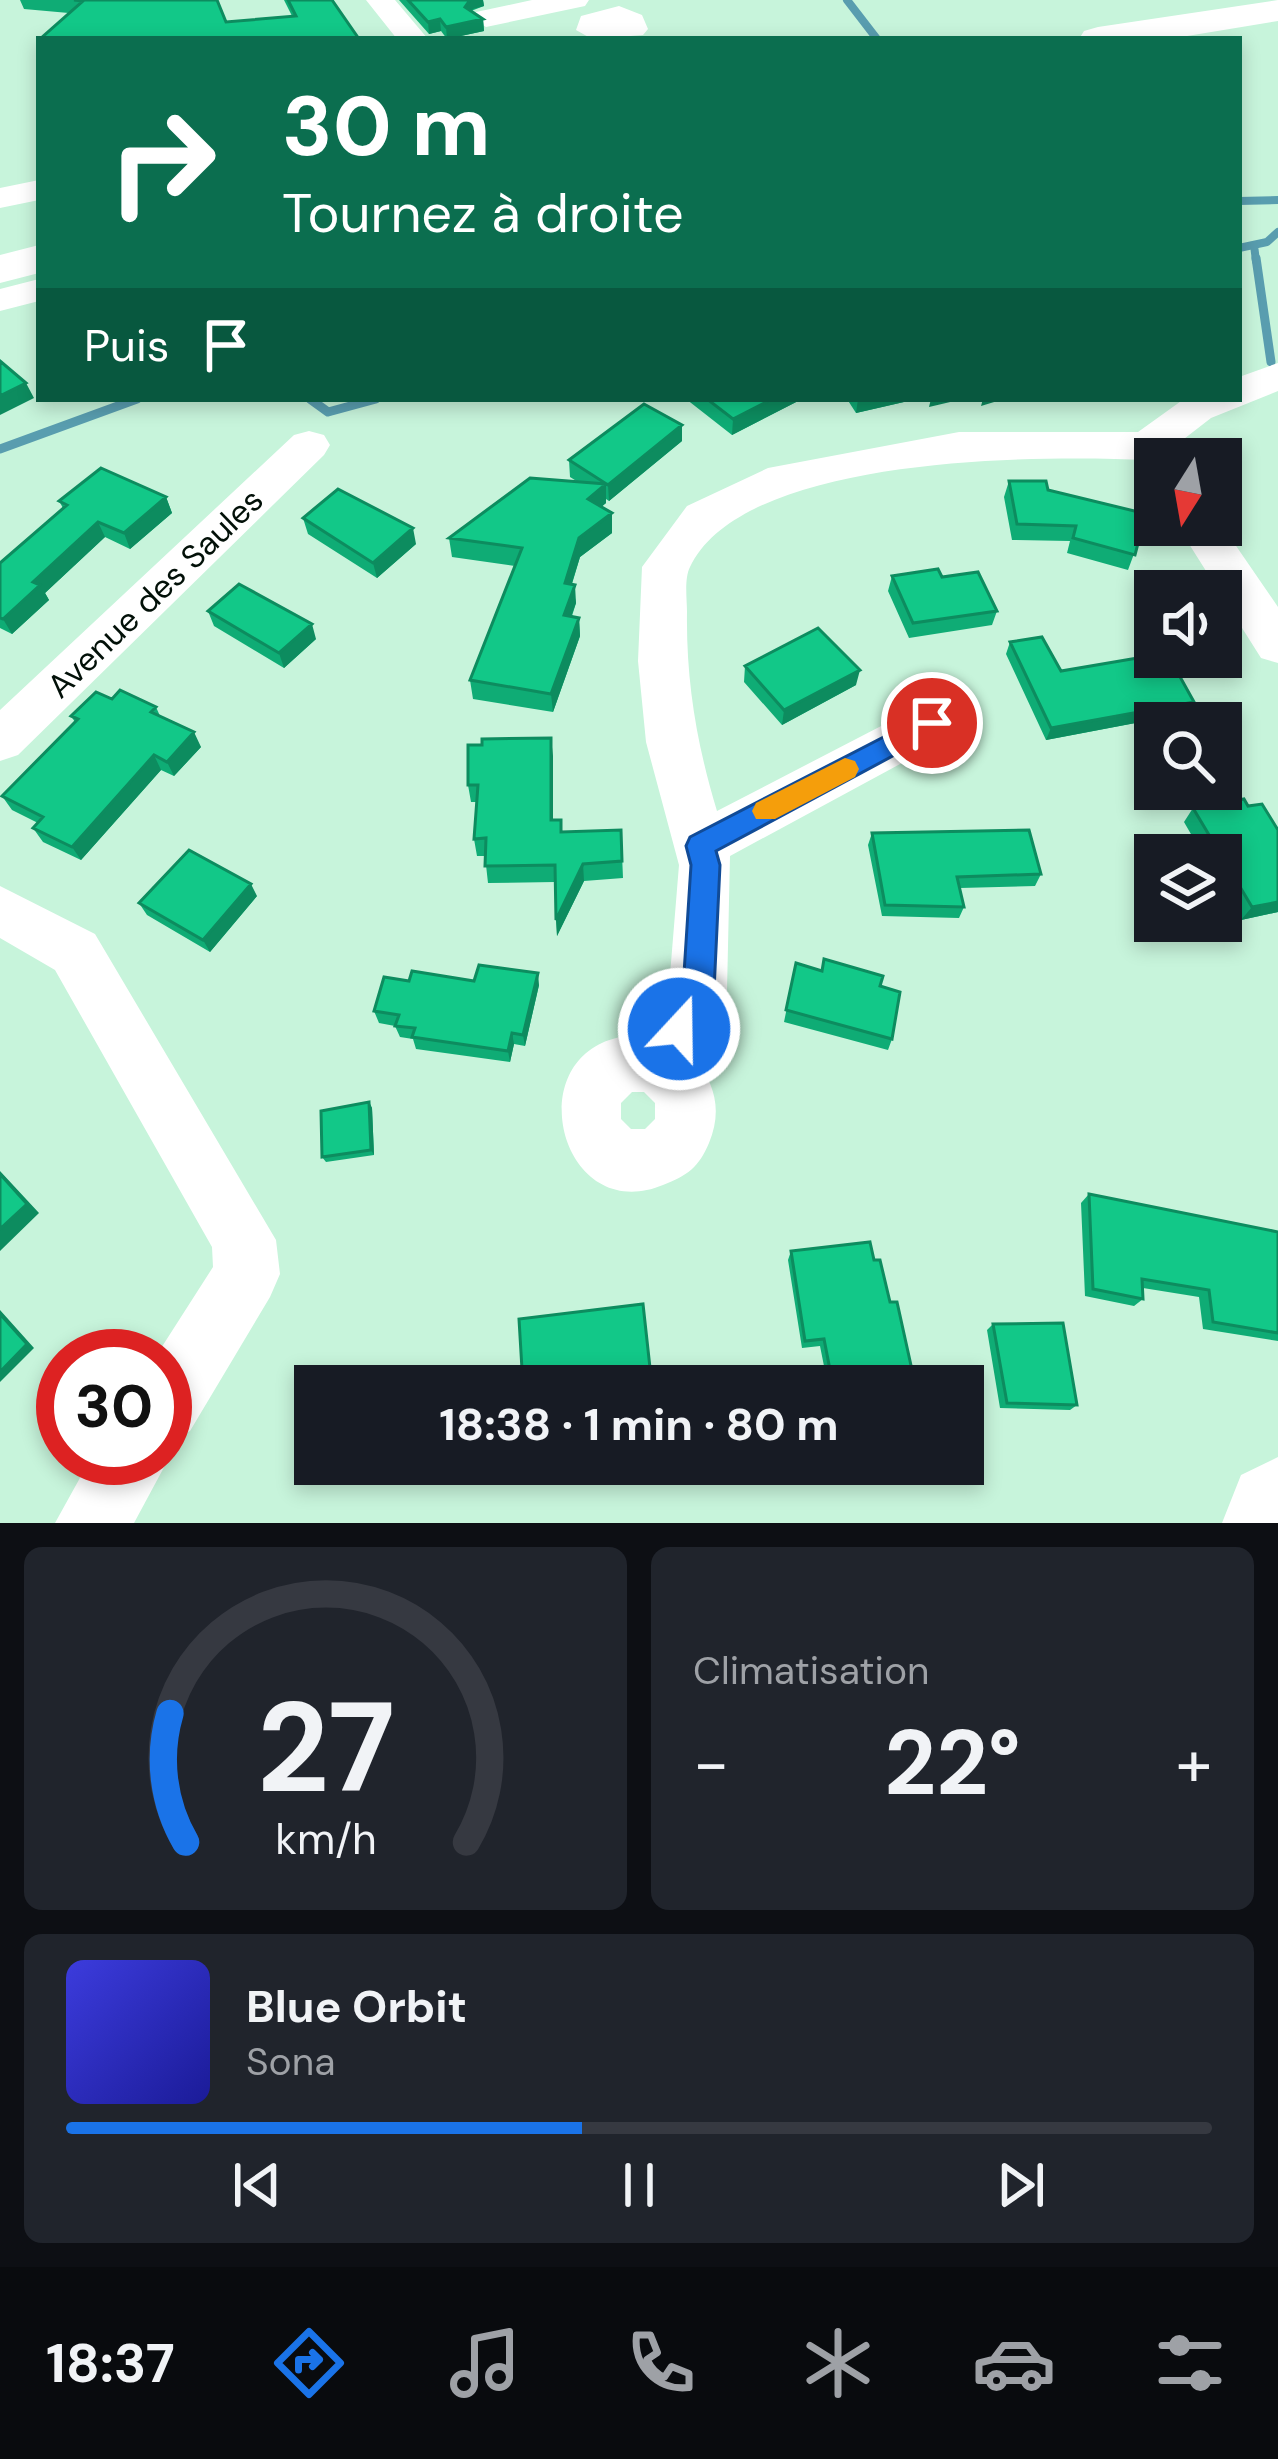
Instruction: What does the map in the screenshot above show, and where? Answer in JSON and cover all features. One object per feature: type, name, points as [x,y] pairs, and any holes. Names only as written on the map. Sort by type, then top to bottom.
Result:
[{"type":"highway","points":[[1117,36],[1278,10]]},
{"type":"highway","points":[[1242,45],[1278,39]]},
{"type":"highway","points":[[0,232],[36,225]]},
{"type":"highway","points":[[0,269],[36,261]]},
{"type":"street","points":[[380,0],[410,36]]},
{"type":"street","points":[[486,18],[587,5]]},
{"type":"street","points":[[0,198],[36,191]]},
{"type":"street","points":[[0,300],[36,291]]},
{"type":"street","points":[[1242,391],[1278,376]]},
{"type":"street","points":[[1167,438],[1197,409],[1214,402]]},
{"type":"street","points":[[659,1066],[698,991],[706,865],[671,742],[662,661],[665,567],[703,517],[768,483],[958,446],[1078,442],[1134,450]]},
{"type":"street","name":"Avenue des Saules","points":[[0,741],[309,445]]},
{"type":"street","points":[[1213,546],[1278,645]]},
{"type":"street","points":[[700,846],[932,723]]},
{"type":"street","points":[[0,910],[75,952],[244,1240],[247,1274],[192,1363]]},
{"type":"street","points":[[92,1523],[116,1485]]},
{"type":"street","points":[[1259,1523],[1267,1501],[1278,1493]]},
{"type":"building","points":[[74,0],[217,0],[226,22],[296,16],[288,0],[332,0],[357,36],[43,36],[83,1]]},
{"type":"building","points":[[408,0],[470,0],[465,7],[483,19],[446,27],[440,19],[428,22]]},
{"type":"building","points":[[0,361],[26,383],[0,396]]},
{"type":"building","points":[[711,402],[766,402],[733,419]]},
{"type":"building","points":[[644,404],[682,425],[608,485],[569,460]]},
{"type":"building","points":[[101,468],[166,497],[124,533],[98,522],[33,582],[40,585],[0,618],[0,563],[67,505],[59,501]]},
{"type":"building","points":[[530,478],[606,484],[588,499],[612,513],[579,538],[565,583],[575,585],[564,615],[579,618],[551,694],[470,680],[522,548],[449,538]]},
{"type":"building","points":[[1009,481],[1046,481],[1048,490],[1134,511],[1137,546],[1135,555],[1073,538],[1076,526],[1017,524]]},
{"type":"building","points":[[338,489],[413,528],[373,563],[303,518]]},
{"type":"building","points":[[938,569],[942,577],[978,572],[997,611],[913,623],[892,576]]},
{"type":"building","points":[[239,584],[312,624],[279,653],[208,611]]},
{"type":"building","points":[[818,628],[860,670],[784,710],[745,666]]},
{"type":"building","points":[[1042,637],[1061,671],[1134,659],[1134,678],[1181,678],[1194,702],[1134,702],[1134,713],[1051,728],[1010,642]]},
{"type":"building","points":[[120,690],[156,707],[151,712],[194,732],[167,762],[154,755],[72,847],[33,828],[43,817],[2,796],[78,719],[71,716],[96,692],[112,699]]},
{"type":"building","points":[[551,738],[551,820],[561,820],[561,832],[621,830],[622,861],[583,864],[556,920],[555,865],[485,866],[486,838],[474,839],[478,785],[468,785],[468,745],[482,745],[482,739]]},
{"type":"building","points":[[1242,799],[1248,806],[1262,804],[1278,830],[1278,902],[1252,907],[1242,890],[1242,834],[1208,834],[1194,810],[1242,810]]},
{"type":"building","points":[[1029,830],[1041,874],[957,877],[964,907],[885,905],[872,833]]},
{"type":"building","points":[[189,850],[251,884],[203,940],[139,903]]},
{"type":"building","points":[[824,959],[883,976],[880,986],[900,992],[892,1039],[786,1010],[796,963],[822,971]]},
{"type":"building","points":[[479,965],[538,973],[523,1035],[512,1033],[508,1051],[412,1037],[415,1028],[395,1026],[399,1015],[374,1011],[384,977],[409,981],[412,971],[474,981]]},
{"type":"building","points":[[369,1102],[371,1150],[322,1157],[321,1111]]},
{"type":"building","points":[[0,1174],[27,1204],[0,1229]]},
{"type":"building","points":[[1089,1194],[1278,1232],[1278,1333],[1213,1322],[1209,1290],[1142,1279],[1143,1299],[1093,1289]]},
{"type":"building","points":[[870,1242],[874,1260],[880,1260],[890,1302],[897,1302],[911,1365],[829,1365],[824,1339],[805,1341],[791,1251]]},
{"type":"building","points":[[643,1304],[650,1365],[522,1365],[519,1319]]},
{"type":"building","points":[[0,1314],[27,1344],[0,1372]]},
{"type":"building","points":[[1063,1323],[1077,1405],[1007,1403],[993,1324]]},
{"type":"waterway","points":[[847,0],[875,36]]},
{"type":"waterway","points":[[1242,201],[1278,200]]},
{"type":"waterway","points":[[1242,247],[1267,242],[1278,232]]},
{"type":"waterway","points":[[1254,245],[1256,261]]},
{"type":"waterway","points":[[1256,258],[1271,362]]},
{"type":"waterway","points":[[0,449],[129,402]]},
{"type":"waterway","points":[[314,402],[328,412],[365,402]]},
{"type":"slow traffic","points":[[766,811],[845,769]]},
{"type":"route","points":[[679,1029],[698,991],[706,865],[700,846],[932,723]]}]
